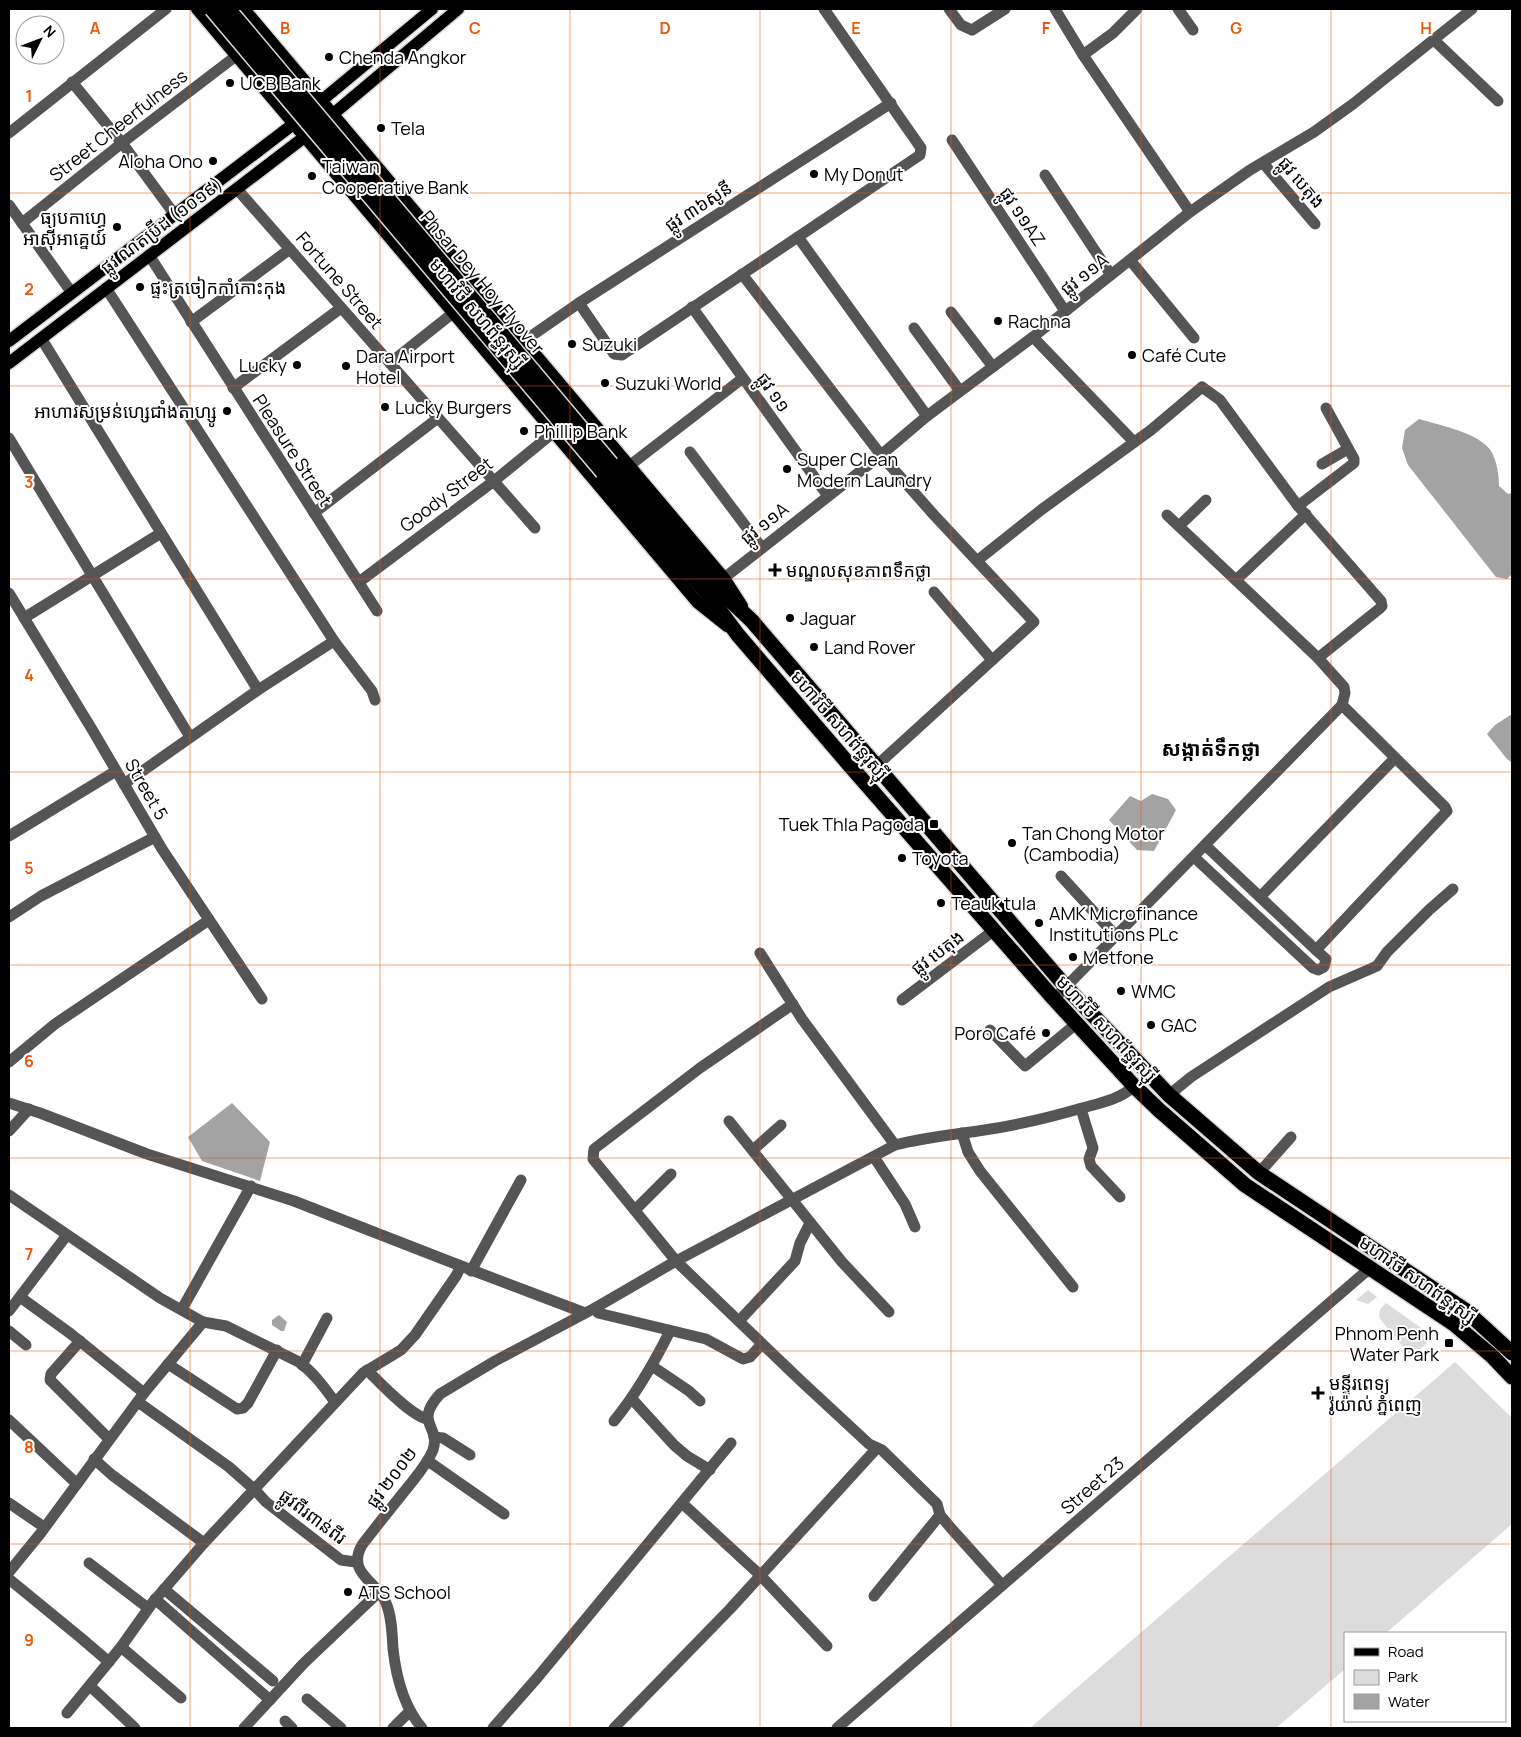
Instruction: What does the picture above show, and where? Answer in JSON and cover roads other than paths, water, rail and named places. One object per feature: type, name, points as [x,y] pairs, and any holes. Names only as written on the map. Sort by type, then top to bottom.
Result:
[{"type":"highway","name":"Phsar Dey Hoy Flyover","points":[[212,9],[607,468]]},
{"type":"highway","name":"Phsar Dey Hoy Flyover","points":[[228,9],[607,468]]},
{"type":"highway","name":"មហាវិថី សហព័ន្ធរុស្ស៊ី","points":[[607,468],[713,584],[752,621],[875,767],[1066,987],[1169,1095],[1258,1173],[1465,1310],[1512,1353]]},
{"type":"highway","name":"មហាវិថី សហព័ន្ធរុស្ស៊ី","points":[[607,468],[738,635],[993,931],[1134,1086],[1245,1185],[1454,1324],[1492,1356],[1512,1377]]},
{"type":"main road","name":"មហាវិថី សហព័ន្ធរុស្ស៊ី","points":[[197,9],[697,602],[738,635]]},
{"type":"main road","name":"មហាវិថី សហព័ន្ធរុស្ស៊ី","points":[[244,9],[724,578],[752,621]]},
{"type":"main road","name":"ផ្លូវ ណតប្រ៊ីដ (១០១៩)","points":[[9,341],[294,124],[432,9]]},
{"type":"main road","name":"ផ្លូវ ណតប្រ៊ីដ (១០១៩)","points":[[9,362],[305,137],[458,9]]},
{"type":"main road","points":[[443,301],[443,290],[450,279],[461,276],[471,278]]},
{"type":"street","points":[[9,133],[166,9]]},
{"type":"street","points":[[949,9],[961,26],[972,30],[1005,9]]},
{"type":"street","points":[[1055,9],[1083,55],[1190,212]]},
{"type":"street","points":[[1083,55],[1113,33],[1137,9]]},
{"type":"street","points":[[1178,9],[1193,30]]},
{"type":"street","name":"ផ្លូវ ១១A","points":[[724,578],[881,455],[927,416],[1033,337],[1190,212],[1250,170],[1314,132],[1348,108],[1472,9]]},
{"type":"street","points":[[579,303],[614,354],[622,355],[920,155],[922,148],[829,10]]},
{"type":"street","points":[[1434,40],[1498,101]]},
{"type":"street","name":"Street Cheerfulness","points":[[22,223],[122,143],[236,56]]},
{"type":"street","points":[[72,82],[122,143],[175,215]]},
{"type":"street","name":"ផ្លូវ ៣៦សូនី","points":[[524,341],[579,303],[891,104]]},
{"type":"street","name":"ផ្លូវ ១១AZ","points":[[952,140],[1065,311]]},
{"type":"street","name":"ផ្លូវ បេតុង","points":[[1263,163],[1314,224]]},
{"type":"street","points":[[1045,175],[1111,275]]},
{"type":"street","name":"Fortune Street","points":[[237,189],[535,528]]},
{"type":"street","points":[[9,205],[72,293]]},
{"type":"street","points":[[798,237],[927,416]]},
{"type":"street","points":[[191,322],[290,249]]},
{"type":"street","name":"Pleasure Street","points":[[149,256],[377,612]]},
{"type":"street","points":[[1130,260],[1194,338]]},
{"type":"street","points":[[742,274],[881,455],[1034,622],[875,767]]},
{"type":"street","points":[[106,288],[334,641],[372,691],[375,700]]},
{"type":"street","name":"ផ្លូវ ១១","points":[[692,307],[828,496]]},
{"type":"street","points":[[233,388],[341,308]]},
{"type":"street","points":[[952,312],[993,367]]},
{"type":"street","points":[[390,363],[453,313]]},
{"type":"street","points":[[914,328],[960,391]]},
{"type":"street","points":[[1033,337],[1134,442]]},
{"type":"street","points":[[41,338],[258,690]]},
{"type":"street","points":[[629,466],[743,378]]},
{"type":"street","points":[[978,560],[1041,510],[1134,442],[1202,387],[1220,400],[1302,510],[1381,601],[1382,606],[1318,658]]},
{"type":"street","points":[[1236,580],[1302,510],[1354,463],[1354,459],[1326,408]]},
{"type":"street","points":[[314,513],[438,418]]},
{"type":"street","name":"Goody Street","points":[[359,582],[494,481],[554,432]]},
{"type":"street","points":[[9,438],[190,737]]},
{"type":"street","points":[[1322,464],[1348,449]]},
{"type":"street","points":[[690,452],[762,548]]},
{"type":"street","points":[[1180,526],[1206,500]]},
{"type":"street","points":[[1054,999],[1342,705],[1345,693],[1344,687],[1318,658],[1167,515]]},
{"type":"street","points":[[24,618],[161,533]]},
{"type":"street","points":[[934,592],[992,660]]},
{"type":"street","name":"Street 5","points":[[9,593],[155,837],[262,999]]},
{"type":"street","points":[[124,784],[258,690],[334,641]]},
{"type":"street","points":[[1316,950],[1446,810],[1342,705]]},
{"type":"street","points":[[1260,897],[1395,758]]},
{"type":"street","points":[[9,836],[116,771]]},
{"type":"street","points":[[9,917],[41,896],[155,837]]},
{"type":"street","points":[[1194,857],[1313,968],[1320,970],[1324,967],[1326,960],[1205,846]]},
{"type":"street","points":[[1061,876],[1116,936]]},
{"type":"street","points":[[1169,1095],[1191,1077],[1329,987],[1377,966],[1387,952],[1453,889]]},
{"type":"street","points":[[9,1062],[55,1024],[209,920]]},
{"type":"street","name":"ផ្លូវ បេតុង","points":[[902,1000],[993,931]]},
{"type":"street","points":[[760,953],[802,1019],[895,1145]]},
{"type":"street","points":[[793,1004],[700,1068],[594,1148],[593,1159],[676,1261],[828,1406],[869,1444],[882,1450],[937,1504],[940,1515],[1002,1585]]},
{"type":"street","points":[[990,1030],[1025,1066],[1076,1024]]},
{"type":"street","points":[[368,1370],[411,1411],[419,1417],[427,1419],[433,1401],[449,1388],[495,1361],[590,1311],[676,1261],[895,1145],[924,1138],[1038,1121],[1102,1103],[1127,1092],[1134,1086]]},
{"type":"street","points":[[9,1103],[147,1154],[294,1201],[466,1268],[590,1311],[706,1339],[743,1359],[750,1356],[762,1344]]},
{"type":"street","points":[[9,1131],[29,1109]]},
{"type":"street","points":[[1081,1109],[1093,1148],[1089,1158],[1091,1166],[1120,1197]]},
{"type":"street","points":[[730,1121],[842,1262],[889,1312]]},
{"type":"street","points":[[753,1150],[781,1125]]},
{"type":"street","points":[[962,1133],[968,1152],[980,1171],[1073,1287]]},
{"type":"street","points":[[1258,1173],[1292,1137]]},
{"type":"street","points":[[874,1157],[905,1204],[915,1227]]},
{"type":"street","points":[[635,1210],[671,1174]]},
{"type":"street","points":[[67,1714],[121,1647],[164,1589],[204,1543],[335,1402],[368,1370],[401,1350],[415,1335],[456,1276],[466,1268],[521,1180]]},
{"type":"street","points":[[182,1310],[250,1186]]},
{"type":"street","points":[[9,1195],[160,1298],[203,1322],[226,1326],[277,1350],[302,1365],[323,1385],[335,1402]]},
{"type":"street","points":[[739,1321],[795,1261],[800,1243],[810,1223]]},
{"type":"street","points":[[9,1311],[67,1235]]},
{"type":"street","name":"Street 23","points":[[837,1728],[1370,1268]]},
{"type":"street","name":"ផ្លូវពីរពាន់ពីរ","points":[[20,1297],[80,1341],[141,1397],[215,1456],[254,1489],[266,1502],[341,1560],[356,1562]]},
{"type":"street","points":[[302,1365],[327,1318]]},
{"type":"street","points":[[9,1572],[141,1397],[203,1322]]},
{"type":"street","points":[[9,1331],[26,1345]]},
{"type":"street","points":[[614,1421],[632,1399],[670,1331]]},
{"type":"street","points":[[80,1341],[51,1374],[50,1380],[109,1439]]},
{"type":"street","points":[[168,1364],[237,1409],[240,1409],[248,1403],[277,1350]]},
{"type":"street","points":[[652,1366],[689,1391],[700,1401]]},
{"type":"street","points":[[632,1399],[674,1445],[687,1456],[710,1470]]},
{"type":"street","name":"ផ្លូវ ២០០២","points":[[356,1562],[358,1551],[362,1545],[428,1461],[434,1438],[427,1419]]},
{"type":"street","points":[[9,1420],[77,1484]]},
{"type":"street","points":[[434,1438],[443,1438],[470,1455]]},
{"type":"street","points":[[493,1728],[546,1667],[731,1443]]},
{"type":"street","points":[[614,1728],[761,1576],[877,1448]]},
{"type":"street","points":[[94,1459],[204,1543]]},
{"type":"street","points":[[428,1461],[504,1514]]},
{"type":"street","points":[[9,1503],[44,1527]]},
{"type":"street","points":[[682,1503],[761,1576],[826,1646]]},
{"type":"street","points":[[874,1596],[940,1515]]},
{"type":"street","points":[[356,1562],[360,1571],[386,1602],[390,1614],[394,1656],[402,1690],[410,1711],[422,1728]]},
{"type":"street","points":[[89,1564],[152,1604],[270,1700]]},
{"type":"street","points":[[9,1580],[109,1662]]},
{"type":"street","points":[[164,1589],[274,1681]]},
{"type":"street","points":[[244,1728],[304,1663],[379,1592]]},
{"type":"street","points":[[121,1647],[181,1698]]},
{"type":"street","points":[[90,1686],[135,1728]]},
{"type":"street","points":[[307,1699],[341,1728]]},
{"type":"street","points":[[393,1728],[410,1711]]},
{"type":"water","points":[[1419,419],[1448,427],[1478,439],[1491,451],[1495,459],[1499,486],[1508,494],[1512,493],[1512,574],[1507,579],[1496,577],[1408,465],[1402,448],[1405,430]]},
{"type":"water","points":[[1512,714],[1512,763],[1487,734],[1495,725]]},
{"type":"water","points":[[1152,794],[1168,799],[1176,810],[1154,851],[1137,850],[1109,820],[1130,796],[1141,801]]},
{"type":"water","points":[[232,1103],[270,1142],[260,1181],[202,1161],[188,1137]]},
{"type":"water","points":[[279,1315],[287,1322],[284,1331],[272,1325],[272,1320]]},
{"type":"place","name":"Chenda Angkor","points":[[329,57]]},
{"type":"place","name":"UCB Bank","points":[[230,83]]},
{"type":"place","name":"Tela","points":[[381,128]]},
{"type":"place","name":"Aloha Ono","points":[[213,161]]},
{"type":"place","name":"My Donut","points":[[814,174]]},
{"type":"place","name":"Taiwan Cooperative Bank","points":[[312,176]]},
{"type":"place","name":"ធ្យូបកាហ្វេ អាស៊ីអាគ្នេយ៍","points":[[117,227]]},
{"type":"place","name":"ផ្ទះត្រចៀកកាំកោះកុង","points":[[140,287]]},
{"type":"place","name":"Rachna","points":[[998,321]]},
{"type":"place","name":"Suzuki","points":[[572,344]]},
{"type":"place","name":"Café Cute","points":[[1132,355]]},
{"type":"place","name":"Lucky","points":[[297,365]]},
{"type":"place","name":"Dara Airport Hotel","points":[[346,366]]},
{"type":"place","name":"Suzuki World","points":[[605,383]]},
{"type":"place","name":"Lucky Burgers","points":[[385,407]]},
{"type":"place","name":"អាហារសម្រន់ហ្សេជាំងតាហ្សូ","points":[[227,411]]},
{"type":"place","name":"Phillip Bank","points":[[524,431]]},
{"type":"place","name":"Super Clean Modern Laundry","points":[[787,469]]},
{"type":"place","name":"មណ្ឌលសុខភាពទឹកថ្លា","points":[[775,570]]},
{"type":"place","name":"Jaguar","points":[[790,618]]},
{"type":"place","name":"Land Rover","points":[[814,647]]},
{"type":"place","name":"Tuek Thla Pagoda","points":[[934,824]]},
{"type":"place","name":"Tan Chong Motor (Cambodia)","points":[[1012,843]]},
{"type":"place","name":"Toyota","points":[[902,858]]},
{"type":"place","name":"Teauk tula","points":[[941,903]]},
{"type":"place","name":"AMK Microfinance Institutions PLc","points":[[1039,923]]},
{"type":"place","name":"Metfone","points":[[1073,957]]},
{"type":"place","name":"WMC","points":[[1121,991]]},
{"type":"place","name":"GAC","points":[[1151,1025]]},
{"type":"place","name":"Poro Café","points":[[1046,1033]]},
{"type":"place","name":"Phnom Penh Water Park","points":[[1449,1343]]},
{"type":"place","name":"មន្ទីរពេទ្យ រ៉ូយ៉ាល់ ភ្នំពេញ","points":[[1318,1393]]},
{"type":"place","name":"ATS School","points":[[348,1592]]},
{"type":"district","name":"សង្កាត់ទឹកថ្លា","points":[[1211,748]]}]
